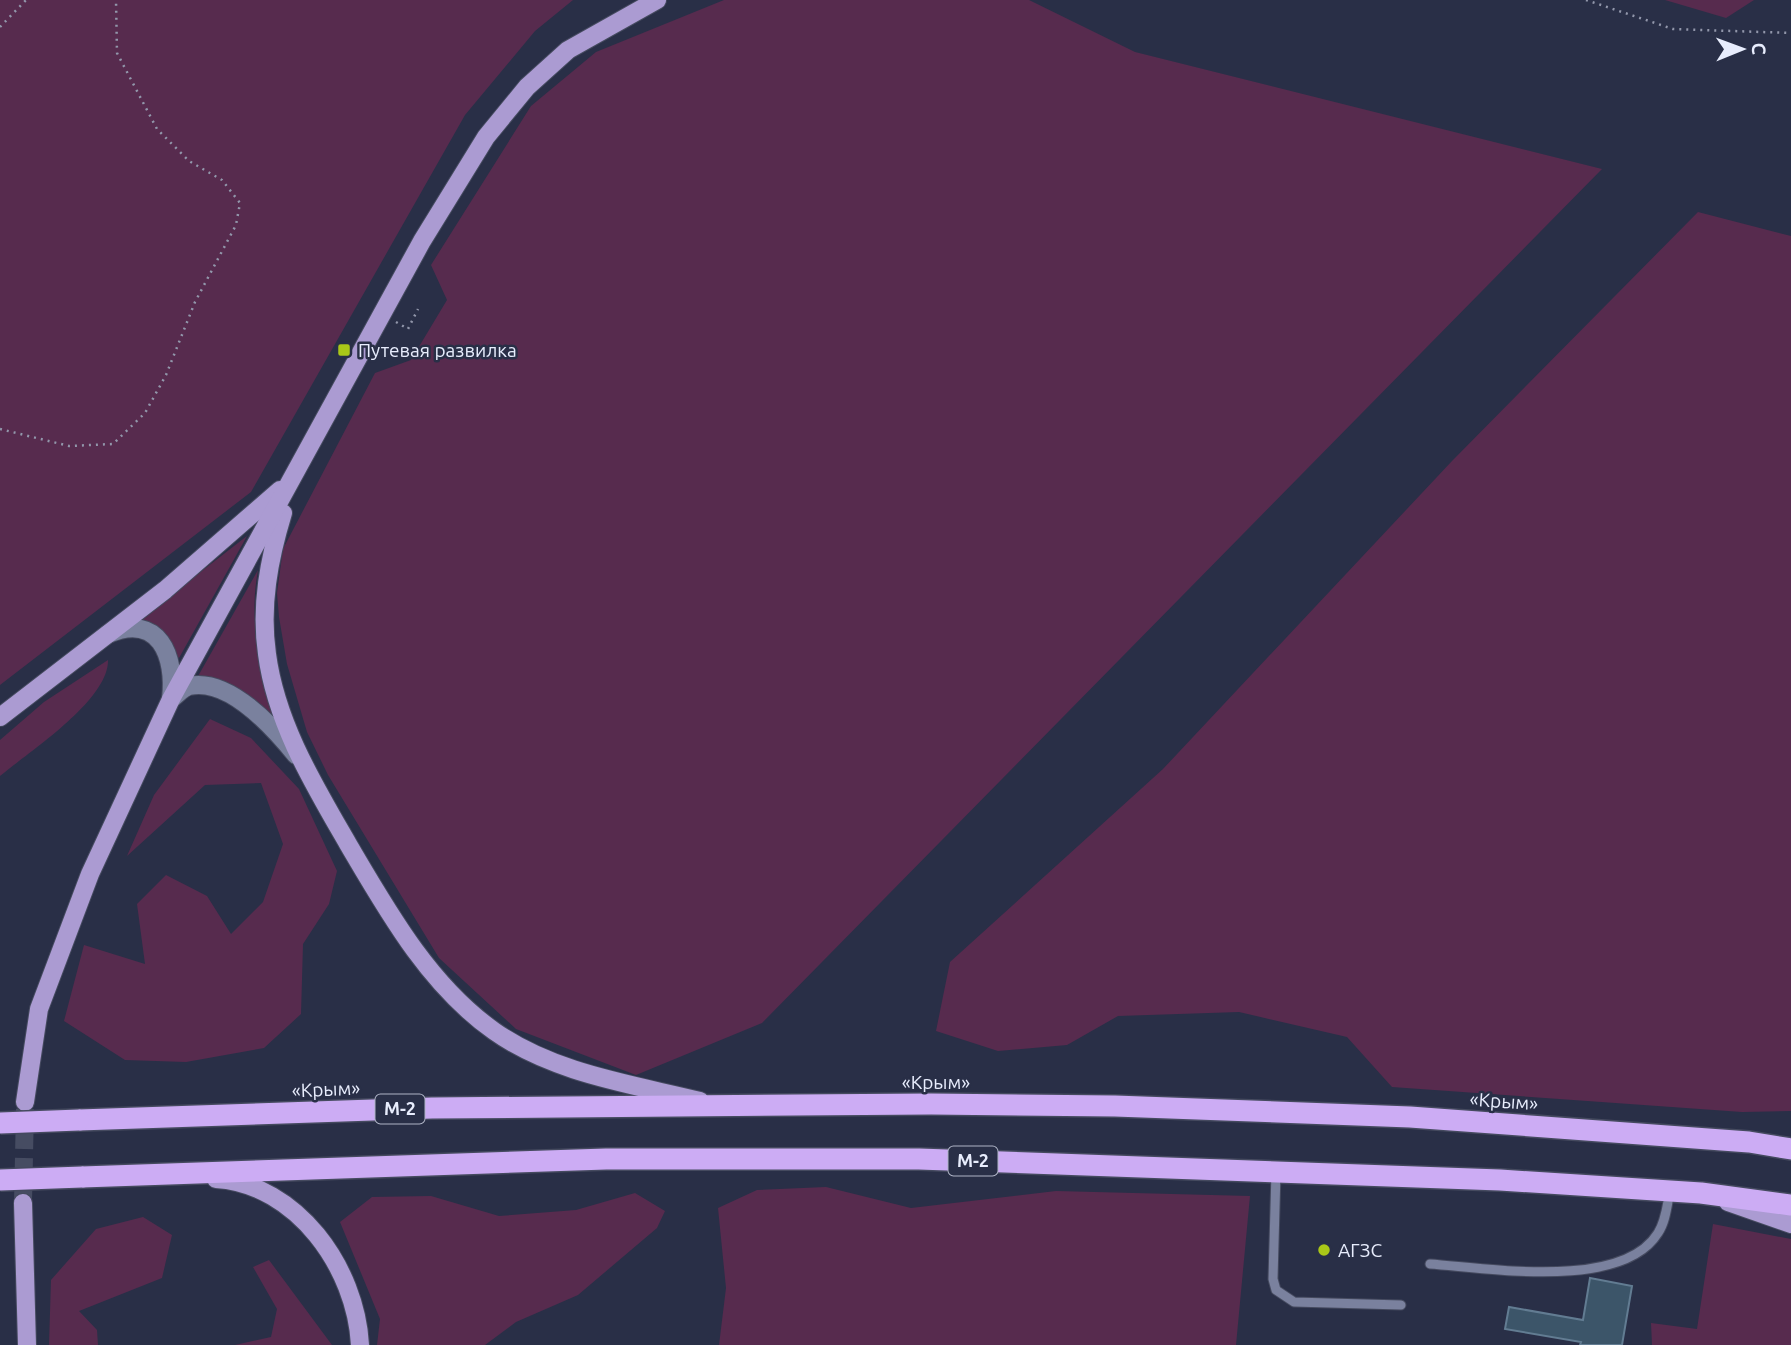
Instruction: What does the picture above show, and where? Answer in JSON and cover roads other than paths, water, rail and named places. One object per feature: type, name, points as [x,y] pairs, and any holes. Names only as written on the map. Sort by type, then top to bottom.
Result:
[{"type":"highway","name":"«Крым»","points":[[0,1123],[432,1108],[720,1105],[1115,1106],[1410,1117],[1749,1142],[1791,1149]]},
{"type":"highway","name":"М-2","points":[[0,1180],[153,1173],[660,1159],[919,1159],[1276,1170],[1701,1193],[1791,1205]]},
{"type":"main road","points":[[25,1102],[39,1009],[90,874],[172,699],[422,241],[486,137],[527,87],[568,50],[657,0]]},
{"type":"main road","points":[[0,717],[165,590],[293,478]]},
{"type":"main road","points":[[293,478],[271,555],[264,622],[271,675],[304,765],[394,921],[426,965],[478,1018],[505,1038],[553,1061],[616,1081],[720,1105]]},
{"type":"main road","points":[[1749,1142],[1791,1140]]},
{"type":"main road","points":[[153,1173],[232,1180],[270,1194],[294,1210],[317,1236],[342,1278],[356,1316],[360,1345]]},
{"type":"main road","points":[[1701,1193],[1791,1224]]},
{"type":"main road","points":[[23,1203],[27,1345]]},
{"type":"street","points":[[105,635],[130,627],[146,631],[154,637],[172,662],[172,699]]},
{"type":"street","points":[[172,699],[192,686],[229,694],[268,723],[304,765]]},
{"type":"lane","points":[[1276,1170],[1273,1279],[1276,1290],[1294,1301],[1401,1305]]},
{"type":"lane","points":[[1430,1265],[1539,1272],[1569,1271],[1614,1263],[1632,1256],[1658,1233],[1670,1191]]},
{"type":"tunnel","points":[[23,1203],[25,1109]]},
{"type":"place","name":"Путевая развилка","points":[[344,350]]},
{"type":"place","name":"АГЗС","points":[[1324,1250]]}]
